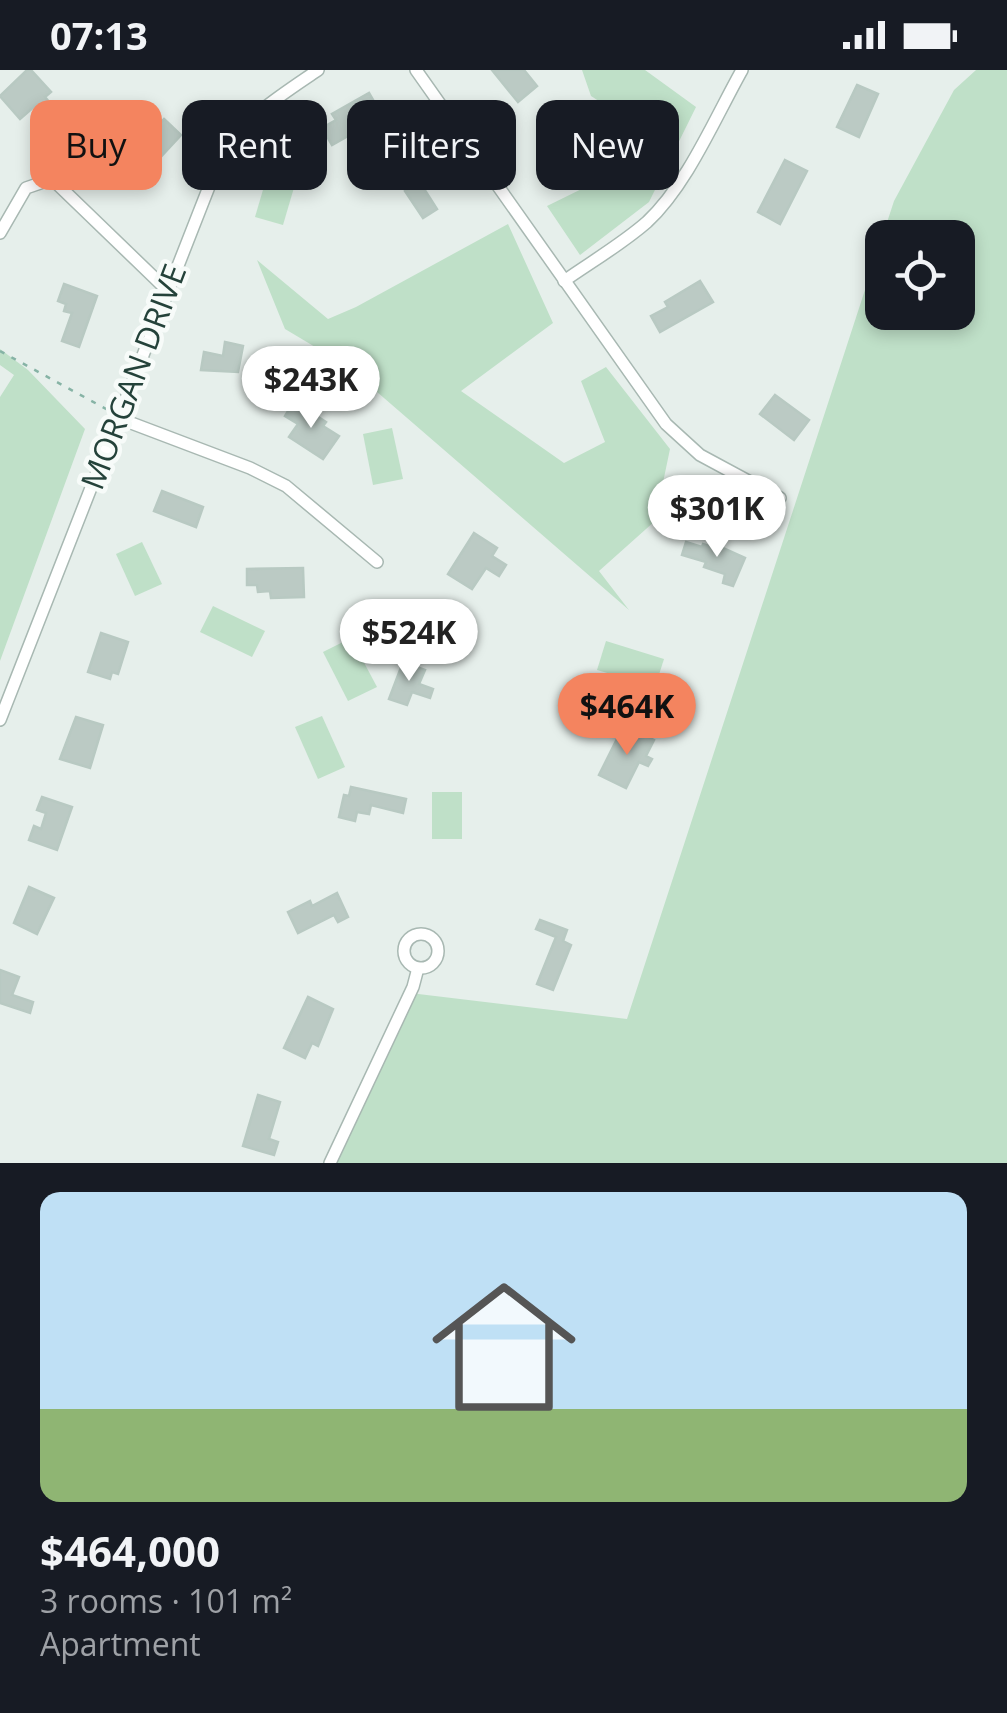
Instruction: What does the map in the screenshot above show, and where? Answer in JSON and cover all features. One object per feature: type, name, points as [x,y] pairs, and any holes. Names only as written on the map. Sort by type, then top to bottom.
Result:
[{"type":"street","name":"MORGAN DRIVE","points":[[0,720],[212,173],[229,142],[256,114],[318,70]]},
{"type":"street","points":[[416,70],[666,424],[700,455],[780,498]]},
{"type":"street","points":[[564,281],[660,209],[742,70]]},
{"type":"street","points":[[0,233],[26,188],[52,180],[167,290]]},
{"type":"street","points":[[118,416],[286,486],[377,562]]},
{"type":"street","points":[[330,1163],[413,987],[418,968]]},
{"type":"path","points":[[0,350],[118,416]]},
{"type":"green space","points":[[582,70],[645,70],[696,107],[679,141],[679,100],[597,100],[591,96]]},
{"type":"green space","points":[[976,70],[1007,70],[1007,1163],[330,1163],[410,993],[627,1019],[865,290],[865,330],[975,330],[975,220],[888,220],[894,201],[954,90]]},
{"type":"green space","points":[[263,190],[293,190],[283,225],[255,217]]},
{"type":"green space","points":[[580,190],[655,190],[649,202],[580,255],[547,206]]},
{"type":"green space","points":[[508,224],[553,323],[461,391],[564,463],[605,442],[581,381],[606,367],[670,449],[655,521],[599,571],[629,610],[347,366],[285,329],[257,260],[328,319]]},
{"type":"green space","points":[[0,349],[28,370],[85,429],[0,661],[0,397],[14,375],[0,365]]},
{"type":"green space","points":[[392,428],[403,479],[373,485],[363,434]]},
{"type":"green space","points":[[142,542],[162,584],[135,596],[116,554]]},
{"type":"green space","points":[[213,606],[265,631],[252,657],[200,632]]},
{"type":"green space","points":[[351,638],[377,687],[348,701],[323,652]]},
{"type":"green space","points":[[606,641],[664,659],[655,687],[597,670]]},
{"type":"green space","points":[[322,716],[345,767],[318,779],[295,727]]},
{"type":"green space","points":[[432,792],[462,792],[462,839],[432,839]]},
{"type":"building","points":[[27,70],[51,92],[45,97],[48,100],[30,100],[30,110],[20,119],[0,96]]},
{"type":"building","points":[[492,70],[524,70],[537,86],[518,102]]},
{"type":"building","points":[[857,85],[878,94],[859,137],[837,127]]},
{"type":"building","points":[[347,105],[347,137],[332,145],[327,125],[336,120],[332,114]]},
{"type":"building","points":[[162,121],[181,135],[162,156]]},
{"type":"building","points":[[785,160],[807,171],[780,224],[758,212]]},
{"type":"building","points":[[425,190],[437,209],[423,218],[405,191]]},
{"type":"building","points":[[700,281],[713,302],[660,332],[651,316],[668,307],[665,302]]},
{"type":"building","points":[[64,284],[97,296],[79,347],[62,341],[72,313],[64,311],[66,304],[58,301]]},
{"type":"building","points":[[225,342],[243,346],[238,372],[201,370],[204,352],[223,356]]},
{"type":"building","points":[[775,395],[809,420],[794,440],[760,414]]},
{"type":"building","points":[[294,401],[326,422],[323,426],[339,436],[323,459],[289,437],[298,424],[285,416]]},
{"type":"building","points":[[162,491],[203,507],[196,527],[154,511]]},
{"type":"building","points":[[474,533],[497,548],[492,556],[506,565],[499,576],[486,568],[472,589],[448,574]]},
{"type":"building","points":[[686,542],[702,547],[714,544],[745,558],[733,586],[723,583],[725,574],[704,567],[706,562],[682,555]]},
{"type":"building","points":[[303,568],[304,597],[271,598],[270,591],[258,592],[257,585],[247,585],[247,569]]},
{"type":"building","points":[[101,633],[128,642],[118,674],[112,672],[110,679],[88,672]]},
{"type":"building","points":[[403,662],[425,670],[419,684],[433,689],[430,698],[412,692],[407,705],[389,699]]},
{"type":"building","points":[[76,717],[103,725],[90,768],[60,759]]},
{"type":"building","points":[[632,729],[654,740],[646,756],[652,759],[648,766],[639,762],[626,788],[599,775],[617,739],[625,743]]},
{"type":"building","points":[[351,787],[406,799],[403,813],[371,805],[369,814],[357,812],[355,821],[339,817],[344,795],[349,796]]},
{"type":"building","points":[[42,797],[72,807],[57,850],[29,840],[34,826],[41,829],[46,813],[37,810]]},
{"type":"building","points":[[29,887],[54,898],[37,934],[14,923]]},
{"type":"building","points":[[337,893],[348,917],[338,922],[334,915],[298,933],[288,912],[310,901],[312,906]]},
{"type":"building","points":[[540,920],[567,930],[563,941],[571,945],[553,990],[537,984],[556,937],[536,929]]},
{"type":"building","points":[[0,970],[19,977],[12,995],[33,1002],[30,1013],[0,1003]]},
{"type":"building","points":[[308,997],[333,1009],[318,1046],[312,1043],[305,1058],[284,1048]]},
{"type":"building","points":[[258,1095],[280,1102],[269,1139],[278,1142],[274,1155],[243,1146]]}]
